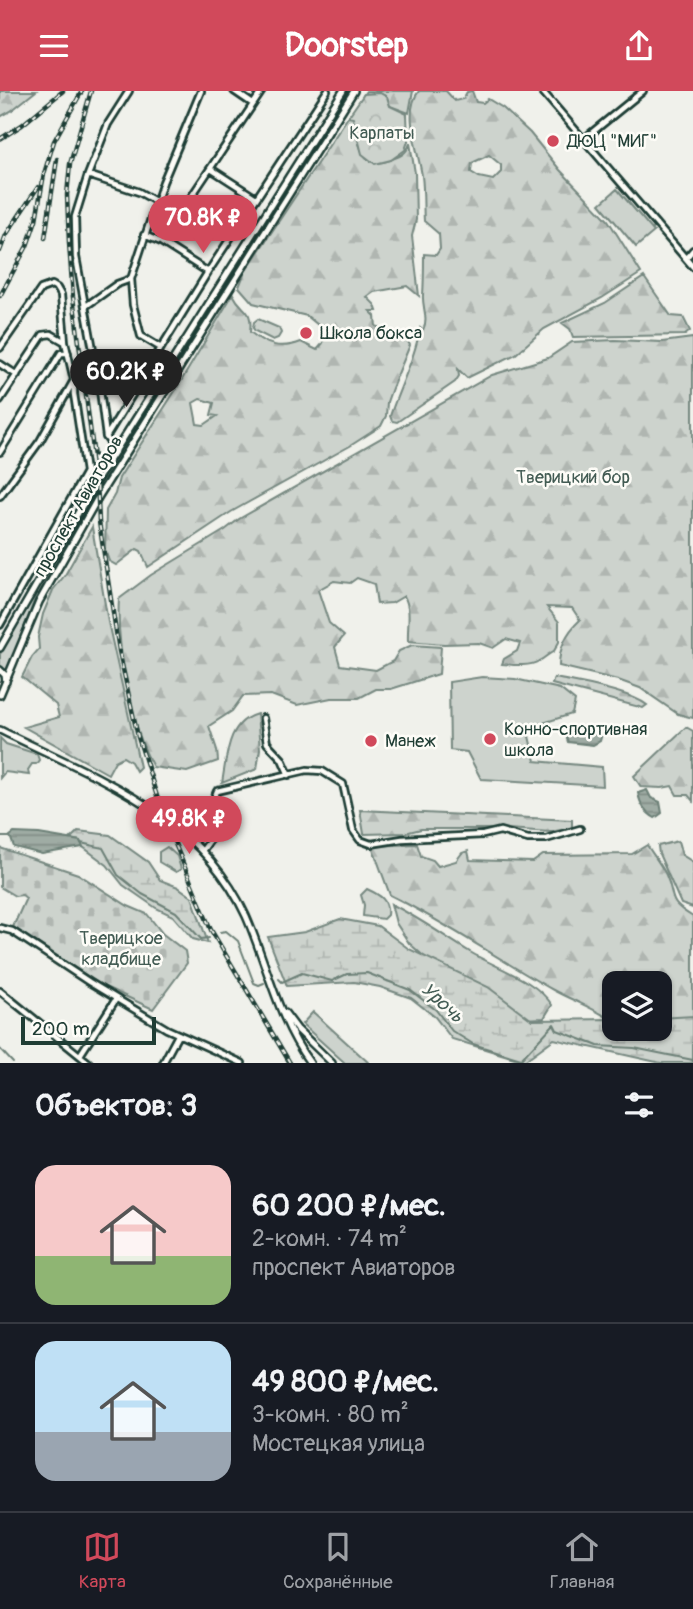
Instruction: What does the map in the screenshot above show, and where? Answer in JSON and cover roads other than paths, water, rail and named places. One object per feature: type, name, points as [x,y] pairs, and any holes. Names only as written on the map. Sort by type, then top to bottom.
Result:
[{"type":"main road","name":"проспект Авиаторов","points":[[0,648],[116,451],[343,91]]},
{"type":"main road","name":"проспект Авиаторов","points":[[0,695],[39,602],[99,496],[354,91]]},
{"type":"main road","points":[[0,670],[5,675],[6,682]]},
{"type":"main road","points":[[0,730],[112,786],[163,815],[202,851],[234,893],[294,1040],[308,1061],[317,1049]]},
{"type":"main road","points":[[281,1008],[297,1029],[332,1063]]},
{"type":"street","points":[[116,451],[106,437],[99,381],[76,257],[75,216],[108,124],[129,91]]},
{"type":"street","points":[[161,348],[141,336],[131,279],[157,202],[201,91]]},
{"type":"street","points":[[234,91],[253,104]]},
{"type":"street","points":[[161,242],[262,91]]},
{"type":"street","name":"проспект Авиаторов","points":[[106,437],[208,271],[327,91]]},
{"type":"street","points":[[542,91],[693,267]]},
{"type":"street","points":[[584,139],[643,91]]},
{"type":"street","points":[[212,169],[256,198]]},
{"type":"street","points":[[88,175],[139,192],[157,202]]},
{"type":"street","points":[[145,235],[208,271]]},
{"type":"street","points":[[685,258],[693,250]]},
{"type":"street","points":[[86,306],[117,284],[131,279]]},
{"type":"street","points":[[0,348],[41,289],[52,285],[60,291],[65,342],[74,380],[40,441],[0,496]]},
{"type":"street","points":[[0,400],[43,335],[51,334],[65,342]]},
{"type":"street","points":[[0,452],[61,353],[68,353]]},
{"type":"street","points":[[0,365],[16,375]]},
{"type":"street","name":"проспект Авиаторов","points":[[0,625],[86,472],[74,380]]},
{"type":"street","points":[[263,719],[267,743],[282,759],[289,775]]},
{"type":"street","points":[[202,851],[216,832],[211,806],[217,791],[315,769],[332,776],[342,784],[353,830],[360,840],[371,845],[402,839],[477,836],[500,831],[528,839],[546,839],[580,829]]},
{"type":"street","points":[[0,928],[12,932],[178,1035],[242,1063]]},
{"type":"street","points":[[0,991],[89,1063]]},
{"type":"street","points":[[80,1055],[116,999]]},
{"type":"street","points":[[163,1063],[178,1035]]},
{"type":"waterway","name":"Урочь","points":[[0,837],[10,837]]},
{"type":"waterway","name":"Урочь","points":[[81,843],[103,848],[118,875],[142,894],[176,912],[201,939],[209,938]]},
{"type":"waterway","name":"Урочь","points":[[220,932],[226,931],[238,941],[254,983],[264,983]]},
{"type":"waterway","name":"Урочь","points":[[279,979],[282,982],[302,973],[332,981],[347,974],[367,973],[410,990],[436,1010],[452,1031],[473,1044],[521,1059],[554,1024],[557,1030],[598,1046],[634,1048],[693,1060]]},
{"type":"waterway","points":[[0,1049],[13,1063]]},
{"type":"railway","points":[[0,139],[22,125],[63,91]]},
{"type":"railway","points":[[0,296],[27,246],[36,220],[44,174],[54,141],[82,91]]},
{"type":"railway","points":[[91,91],[70,164],[67,195],[69,243],[73,297],[97,480],[99,522],[119,651],[138,737],[163,815],[211,930],[290,1063]]},
{"type":"railway","points":[[45,238],[57,159]]},
{"type":"railway","points":[[0,251],[6,235],[38,187]]},
{"type":"place","name":"ДЮЦ \"МИГ\"","points":[[553,141]]},
{"type":"place","name":"Школа бокса","points":[[306,333]]},
{"type":"place","name":"Конно-спортивная школа","points":[[490,739]]},
{"type":"place","name":"Манеж","points":[[371,741]]},
{"type":"park label","name":"Карпаты","points":[[382,133]]},
{"type":"park label","name":"Тверицкий бор","points":[[573,477]]},
{"type":"park label","name":"Тверицкое кладбище","points":[[121,948]]}]
